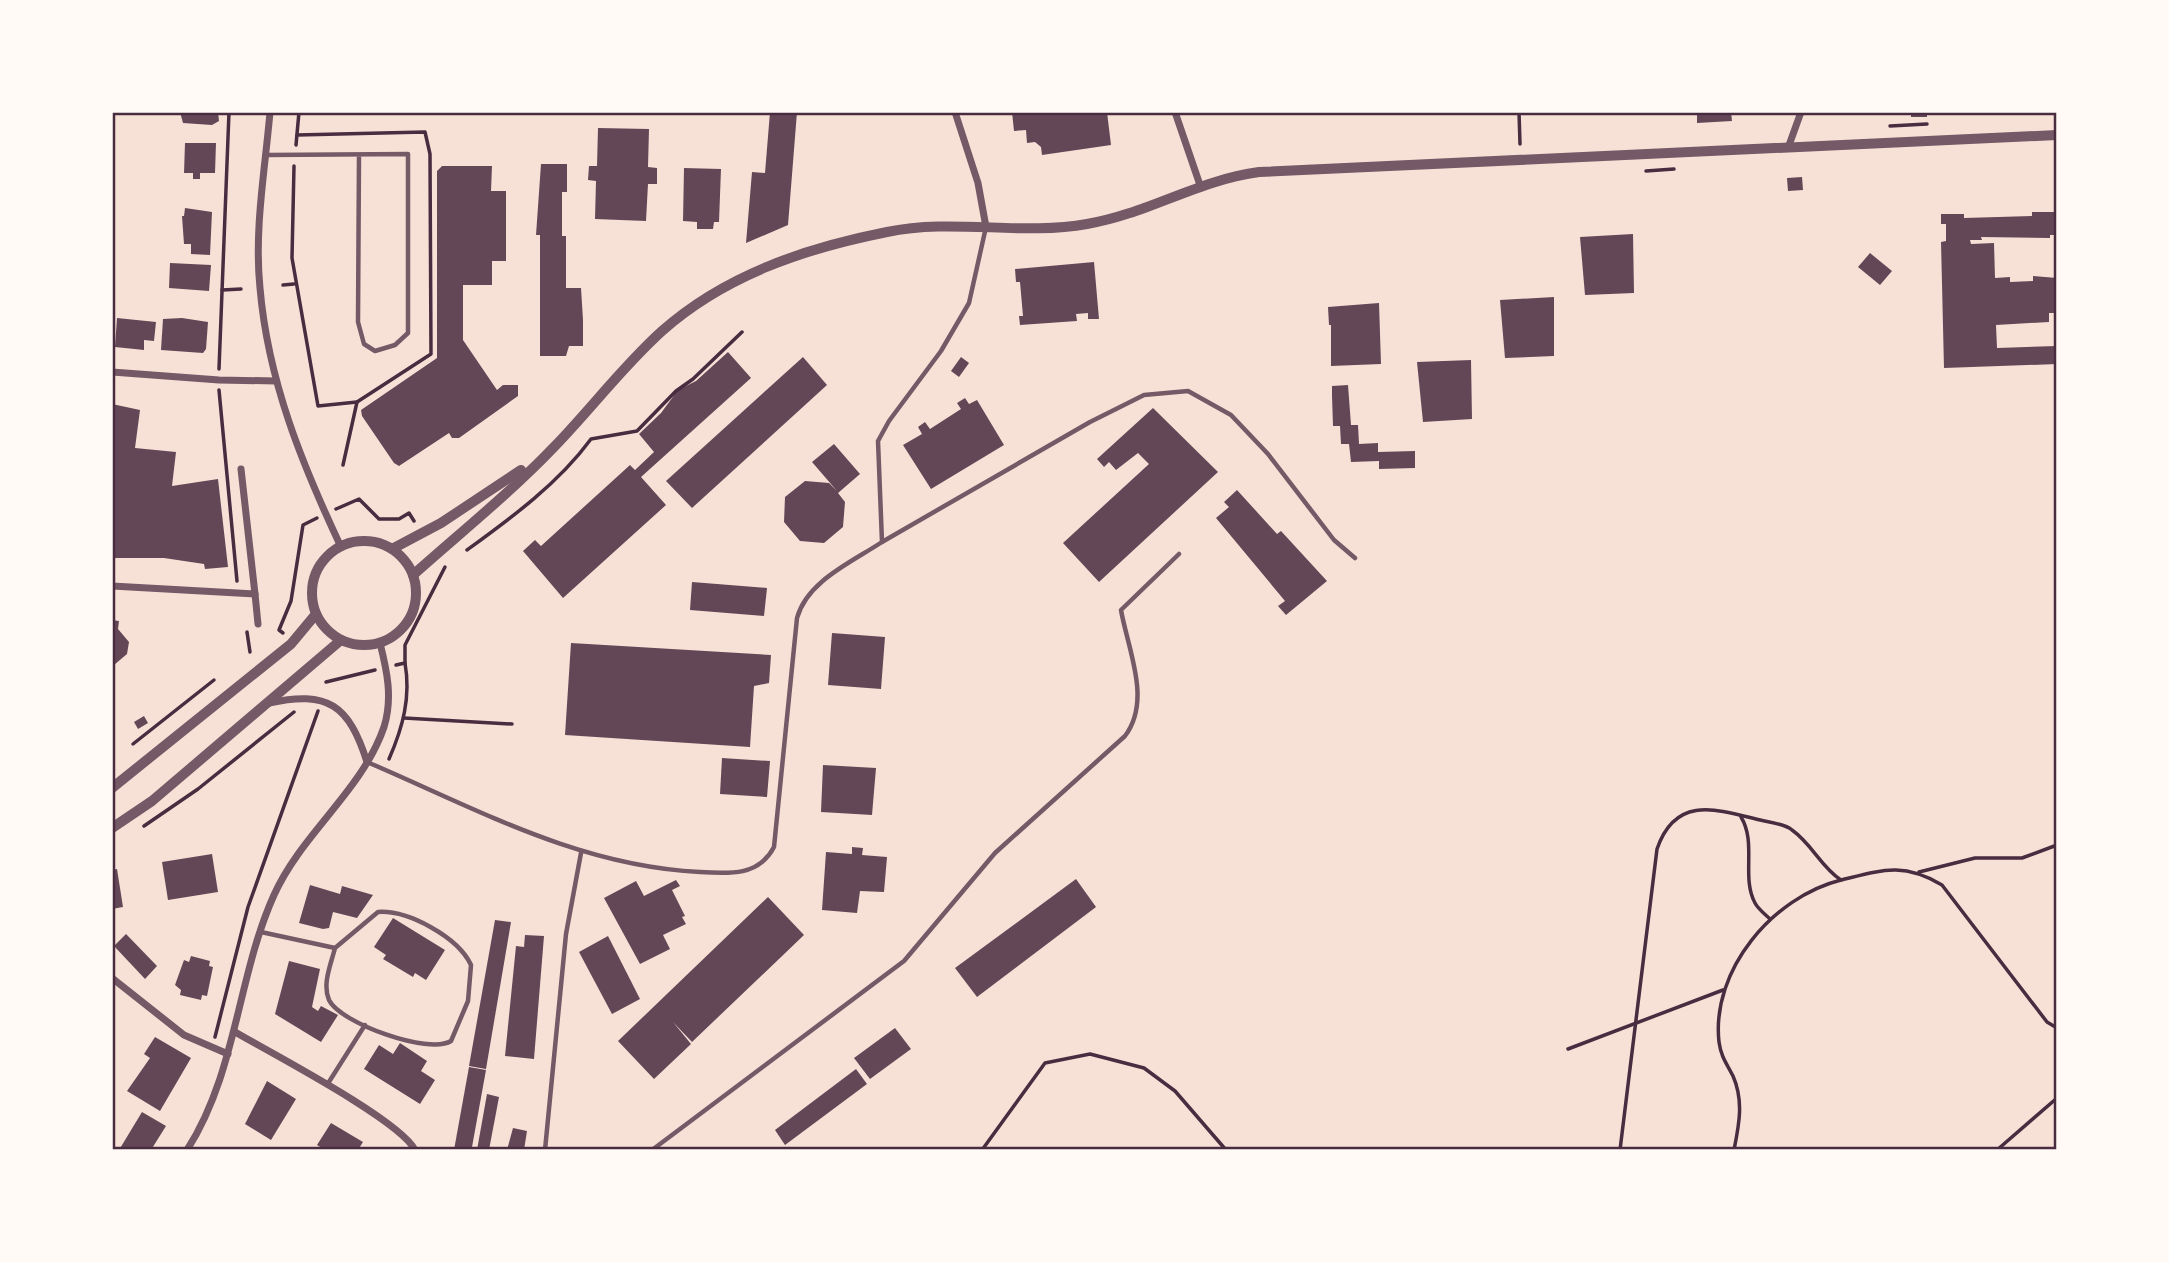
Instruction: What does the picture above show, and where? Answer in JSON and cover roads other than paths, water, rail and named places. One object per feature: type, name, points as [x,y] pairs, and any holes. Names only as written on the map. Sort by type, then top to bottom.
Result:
[{"type":"street","points":[[270,112],[260,226],[260,288],[284,413],[341,547]]},
{"type":"street","points":[[956,112],[978,183],[986,227]]},
{"type":"street","points":[[1175,112],[1200,184]]},
{"type":"street","points":[[1788,148],[1801,112]]},
{"type":"street","points":[[413,575],[552,449],[664,330],[709,296],[747,275],[802,253],[889,231],[922,227],[1085,225],[1126,215],[1200,184],[1259,172],[2057,135]]},
{"type":"street","points":[[112,372],[219,380],[276,381]]},
{"type":"street","points":[[392,549],[422,534],[552,449]]},
{"type":"street","points":[[240,469],[258,624]]},
{"type":"street","points":[[371,542],[392,549],[404,560],[413,575],[415,603],[411,616],[393,636],[380,643],[360,645],[341,640],[331,633],[316,614],[313,601],[315,576],[329,555],[341,547],[371,542]]},
{"type":"street","points":[[112,586],[254,594]]},
{"type":"street","points":[[112,788],[291,644],[316,614]]},
{"type":"street","points":[[112,828],[140,811],[341,640]]},
{"type":"street","points":[[187,1150],[209,1109],[228,1054],[260,932],[274,896],[292,862],[366,762],[380,737],[388,712],[386,668],[380,643]]},
{"type":"street","points":[[268,703],[304,697],[321,700],[338,708],[351,722],[366,762]]},
{"type":"street","points":[[112,978],[161,1020],[184,1035],[228,1054]]},
{"type":"street","points":[[235,1032],[389,1122],[411,1142],[415,1150]]},
{"type":"lane","points":[[266,155],[408,154],[408,333],[396,345],[375,351],[363,345],[358,321],[359,155]]},
{"type":"lane","points":[[882,542],[878,441],[889,421],[946,344],[968,303],[986,227]]},
{"type":"lane","points":[[366,762],[512,827],[581,853],[653,870],[716,873],[755,870],[767,860],[774,847],[797,618],[801,603],[827,579],[882,542],[1100,416],[1144,395],[1188,391],[1231,415],[1268,454],[1334,540],[1355,558]]},
{"type":"lane","points":[[652,1150],[904,961],[990,858],[1125,736],[1133,725],[1138,702],[1121,610],[1179,554]]},
{"type":"lane","points":[[545,1150],[566,934],[581,853]]},
{"type":"lane","points":[[387,911],[427,924],[463,953],[471,965],[463,1015],[455,1035],[447,1044],[421,1044],[345,1017],[328,999],[327,980],[335,948],[373,915],[387,911]]},
{"type":"lane","points":[[260,932],[335,948]]},
{"type":"lane","points":[[327,1086],[365,1025]]}]
